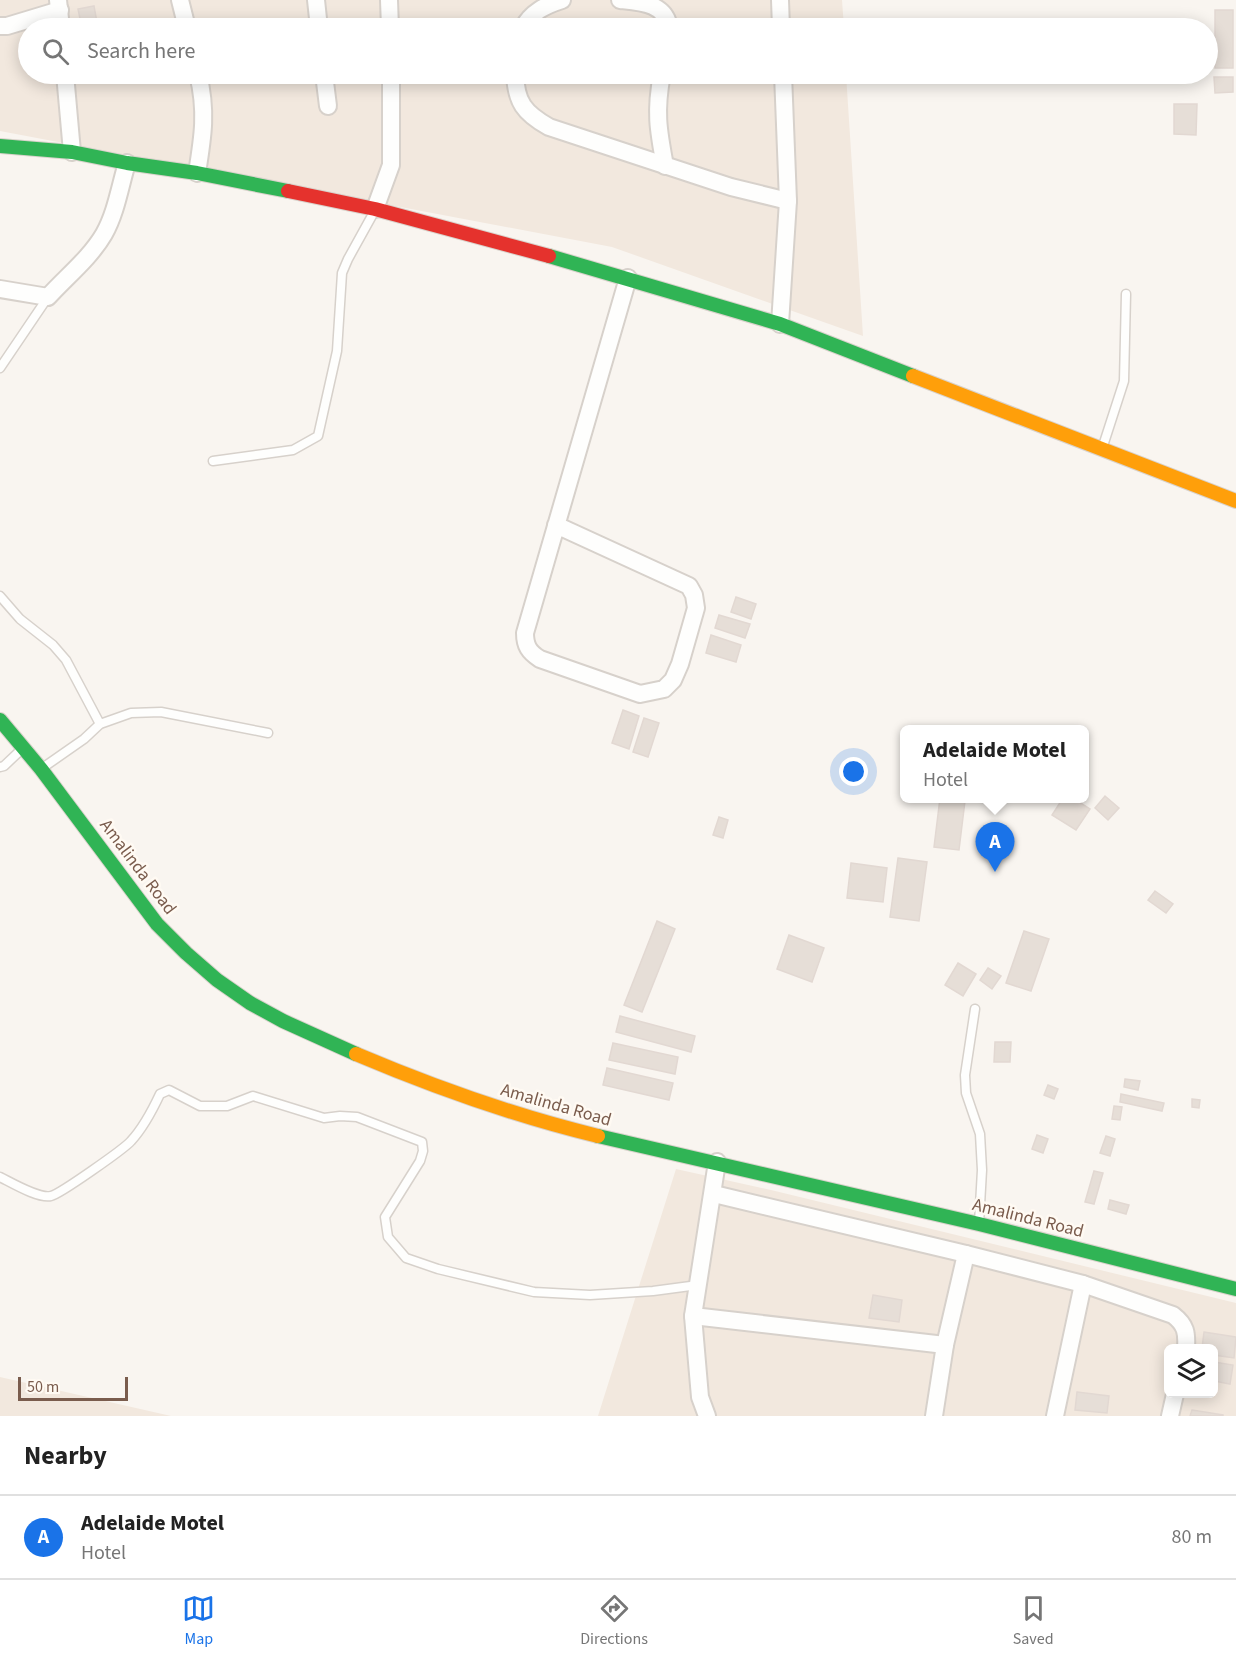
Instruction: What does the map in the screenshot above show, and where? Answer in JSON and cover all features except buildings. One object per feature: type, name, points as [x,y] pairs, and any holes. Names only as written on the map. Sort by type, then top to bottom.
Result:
[{"type":"street","points":[[180,0],[184,18]]},
{"type":"street","points":[[316,0],[318,18]]},
{"type":"street","points":[[389,0],[390,18]]},
{"type":"street","points":[[529,18],[544,5],[562,0]]},
{"type":"street","points":[[620,0],[646,2],[661,10],[666,18]]},
{"type":"street","points":[[780,0],[781,18]]},
{"type":"street","points":[[27,18],[59,5]]},
{"type":"street","points":[[0,26],[18,22]]},
{"type":"street","points":[[66,84],[72,152]]},
{"type":"street","points":[[197,173],[203,136],[204,99],[200,84]]},
{"type":"street","points":[[325,84],[328,106]]},
{"type":"street","points":[[375,209],[391,165],[391,84]]},
{"type":"street","points":[[517,84],[519,99],[530,116],[549,127],[731,187],[788,201]]},
{"type":"street","points":[[660,84],[657,120],[665,165]]},
{"type":"street","points":[[780,324],[788,201],[783,84]]},
{"type":"street","points":[[0,146],[72,152],[197,173],[375,209],[628,278],[780,324],[1236,501]]},
{"type":"street","points":[[0,289],[48,297],[96,246],[104,233],[114,209],[127,163]]},
{"type":"street","points":[[556,525],[688,586],[694,595],[696,608],[680,664],[673,680],[664,689],[640,694],[540,659],[531,654],[525,643],[525,633],[556,525],[628,278]]},
{"type":"street","name":"Amalinda Road","points":[[0,720],[41,769],[157,924],[209,974],[242,997],[279,1018],[363,1057],[451,1092],[565,1128],[979,1224],[1236,1289]]},
{"type":"street","points":[[707,1416],[700,1397],[693,1316],[714,1194],[717,1162]]},
{"type":"street","points":[[714,1194],[1083,1284],[1173,1315],[1183,1323],[1187,1335],[1186,1344]]},
{"type":"street","points":[[934,1416],[945,1345],[966,1254]]},
{"type":"street","points":[[1055,1416],[1083,1284]]},
{"type":"street","points":[[693,1316],[945,1345]]},
{"type":"street","points":[[1170,1416],[1174,1398]]},
{"type":"lane","points":[[213,461],[293,450],[318,436],[337,351],[342,273],[375,209]]},
{"type":"lane","points":[[1102,450],[1124,381],[1126,294]]},
{"type":"lane","points":[[0,368],[48,297]]},
{"type":"lane","points":[[0,596],[20,619],[53,645],[66,660],[100,724]]},
{"type":"lane","points":[[41,769],[84,739],[100,724],[130,713],[161,712],[268,733]]},
{"type":"lane","points":[[0,767],[23,748]]},
{"type":"lane","points":[[975,1009],[965,1075],[966,1093],[980,1134],[982,1170],[979,1224]]},
{"type":"lane","points":[[0,1177],[50,1197],[63,1191],[131,1141],[160,1094],[169,1090],[200,1106],[227,1106],[253,1096],[324,1118],[357,1116],[422,1142],[423,1151],[420,1161],[386,1217],[388,1237],[406,1258],[438,1269],[534,1292],[590,1295],[653,1291],[698,1285]]},
{"type":"shaded area","points":[[0,0],[842,0],[843,18],[18,18],[18,84],[847,84],[863,336],[612,247],[0,131]]},
{"type":"shaded area","points":[[676,1169],[1236,1303],[1236,1416],[598,1416]]},
{"type":"shaded area","points":[[0,1377],[171,1416],[0,1416]]},
{"type":"traffic: fast","points":[[0,146],[72,152],[288,191]]},
{"type":"traffic: fast","points":[[549,256],[780,324],[913,376]]},
{"type":"traffic: fast","points":[[0,720],[41,769],[157,924],[186,953],[217,980],[250,1003],[283,1021],[356,1054]]},
{"type":"traffic: fast","points":[[598,1136],[979,1224],[1236,1289]]},
{"type":"traffic: slow","points":[[913,376],[1236,501]]},
{"type":"traffic: slow","points":[[356,1054],[475,1100],[598,1136]]},
{"type":"traffic: jam","points":[[288,191],[375,209],[549,256]]},
{"type":"place","name":"Adelaide Motel","points":[[995,872]]}]
